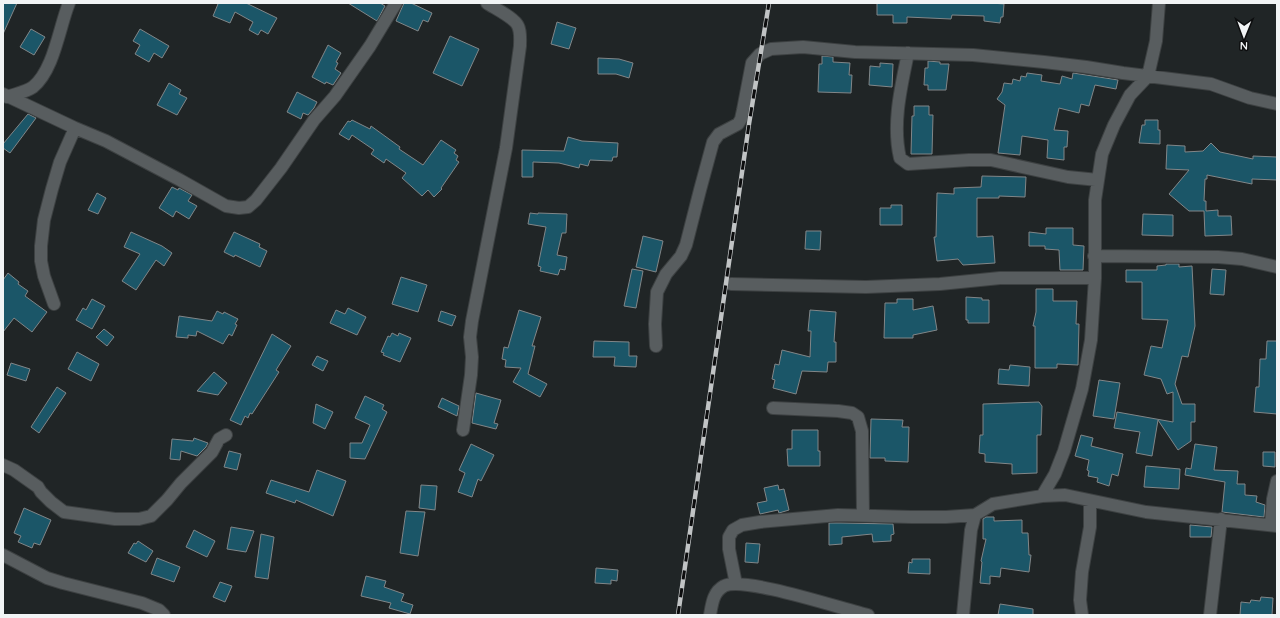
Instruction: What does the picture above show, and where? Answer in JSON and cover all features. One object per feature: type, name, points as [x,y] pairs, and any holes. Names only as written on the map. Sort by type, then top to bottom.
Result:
[{"type":"street","points":[[5,96],[31,88],[41,80],[53,56],[69,3]]},
{"type":"street","points":[[5,96],[50,115],[75,128],[106,140],[226,206],[239,208],[248,207],[261,195],[314,120],[335,96],[370,46],[396,3]]},
{"type":"street","points":[[463,430],[471,375],[472,357],[470,337],[472,321],[506,148],[520,46],[518,24],[508,16],[486,3]]},
{"type":"street","points":[[1042,496],[1064,451],[1082,389],[1091,340],[1095,278],[1095,200],[1102,154],[1114,125],[1130,95],[1148,76],[1156,41],[1159,3]]},
{"type":"street","points":[[656,346],[655,324],[657,292],[666,274],[680,256],[686,245],[713,142],[719,134],[738,124],[741,119],[752,63],[760,54],[772,49],[803,48],[855,52],[973,54],[1086,67],[1211,84],[1250,98],[1277,104]]},
{"type":"street","points":[[908,53],[901,86],[896,125],[897,148],[900,158],[908,164],[991,160],[1068,177],[1098,180]]},
{"type":"street","points":[[54,304],[44,276],[40,246],[44,220],[52,188],[60,162],[75,128]]},
{"type":"street","points":[[1094,256],[1218,257],[1242,259],[1277,267]]},
{"type":"street","points":[[731,284],[866,287],[940,284],[1000,278],[1095,278]]},
{"type":"street","points":[[773,408],[838,410],[852,412],[858,417],[862,431],[864,516]]},
{"type":"street","points":[[3,465],[14,470],[38,487],[41,492],[64,512],[115,519],[139,519],[151,516],[212,452],[219,439],[226,435]]},
{"type":"street","points":[[736,584],[729,549],[729,537],[733,530],[742,525],[838,515],[946,517],[975,515],[993,504],[1042,496],[1065,496],[1146,512],[1274,526],[1273,499],[1277,481]]},
{"type":"street","points":[[1082,615],[1080,600],[1082,572],[1090,527],[1090,502]]},
{"type":"street","points":[[963,615],[971,530],[975,515]]},
{"type":"street","points":[[1210,615],[1221,519]]},
{"type":"street","points":[[3,555],[47,578],[142,603],[159,610],[164,615]]},
{"type":"street","points":[[710,615],[712,601],[717,592],[725,586],[736,584],[751,585],[806,597],[829,610],[868,615]]},
{"type":"building","points":[[3,3],[17,3],[3,34]]},
{"type":"building","points":[[215,3],[246,3],[277,18],[268,34],[261,30],[258,35],[249,30],[253,22],[235,12],[230,23],[213,16],[218,4]]},
{"type":"building","points":[[348,3],[380,3],[385,6],[377,21]]},
{"type":"building","points":[[404,3],[411,3],[432,13],[428,22],[423,20],[418,31],[396,21]]},
{"type":"building","points":[[877,3],[1004,4],[1003,17],[1001,17],[1000,23],[984,21],[984,16],[952,15],[951,19],[907,17],[907,23],[893,23],[893,15],[877,15]]},
{"type":"building","points":[[557,22],[576,28],[569,49],[551,44]]},
{"type":"building","points":[[31,29],[45,37],[34,55],[20,47]]},
{"type":"building","points":[[140,29],[169,46],[162,58],[154,53],[149,62],[135,54],[140,45],[133,41]]},
{"type":"building","points":[[450,36],[479,49],[462,86],[433,73]]},
{"type":"building","points":[[328,45],[341,53],[336,62],[338,63],[335,69],[341,73],[333,85],[326,82],[325,84],[312,77]]},
{"type":"building","points":[[822,56],[833,57],[833,62],[850,63],[849,75],[852,75],[851,93],[818,92],[819,64],[822,64]]},
{"type":"building","points":[[598,58],[619,59],[633,63],[629,78],[616,74],[598,74]]},
{"type":"building","points":[[928,61],[940,62],[940,64],[949,64],[946,90],[928,90],[928,85],[924,85],[925,68],[928,68]]},
{"type":"building","points":[[880,63],[893,64],[892,87],[869,85],[870,66],[880,67]]},
{"type":"building","points":[[1027,73],[1042,75],[1041,81],[1060,84],[1062,76],[1072,79],[1073,73],[1118,80],[1116,89],[1095,85],[1089,106],[1081,104],[1079,113],[1059,108],[1054,130],[1068,131],[1067,147],[1064,147],[1064,160],[1047,158],[1048,140],[1022,136],[1020,155],[998,153],[1005,105],[997,99],[1002,92],[1004,83],[1012,84],[1013,79],[1020,81],[1021,76],[1026,77]]},
{"type":"building","points":[[169,83],[181,90],[179,94],[187,98],[177,115],[157,105]]},
{"type":"building","points":[[297,92],[317,102],[308,115],[303,113],[301,119],[287,112]]},
{"type":"building","points":[[914,106],[929,106],[929,115],[933,115],[932,154],[911,154],[912,116],[914,116]]},
{"type":"building","points":[[28,114],[36,118],[10,153],[3,148],[3,144]]},
{"type":"building","points":[[352,120],[370,129],[371,126],[400,147],[399,149],[423,165],[441,140],[456,150],[454,153],[458,156],[456,160],[459,162],[441,188],[442,189],[434,197],[428,190],[422,196],[402,178],[406,173],[386,159],[384,163],[371,154],[374,150],[352,135],[349,140],[339,134],[348,121],[350,122]]},
{"type":"building","points":[[1145,120],[1158,120],[1160,144],[1139,143],[1142,125],[1145,125]]},
{"type":"building","points":[[568,137],[582,141],[618,143],[617,157],[613,157],[612,161],[590,160],[588,166],[580,164],[579,168],[559,163],[533,162],[533,177],[522,177],[522,150],[564,151]]},
{"type":"building","points":[[1211,143],[1220,152],[1253,159],[1253,156],[1277,157],[1277,180],[1252,179],[1252,184],[1207,175],[1207,179],[1205,179],[1204,201],[1206,201],[1206,211],[1218,210],[1218,216],[1231,216],[1232,235],[1205,236],[1204,211],[1189,211],[1169,194],[1189,170],[1166,169],[1167,145],[1185,146],[1185,152],[1203,151]]},
{"type":"building","points":[[982,176],[1026,177],[1025,197],[999,196],[999,198],[977,198],[977,237],[993,236],[995,263],[963,265],[958,259],[937,261],[934,237],[936,237],[937,193],[954,194],[954,188],[981,187]]},
{"type":"building","points":[[172,187],[178,190],[179,188],[192,195],[188,201],[197,206],[189,219],[176,211],[173,217],[159,208]]},
{"type":"building","points":[[97,193],[106,198],[98,214],[88,210]]},
{"type":"building","points":[[891,205],[902,205],[902,225],[880,225],[880,208],[891,208]]},
{"type":"building","points":[[530,213],[567,214],[566,233],[562,233],[557,255],[567,257],[565,270],[560,269],[558,275],[540,271],[541,267],[538,266],[546,227],[528,224]]},
{"type":"building","points":[[1143,214],[1173,215],[1173,236],[1142,235]]},
{"type":"building","points":[[1046,228],[1073,228],[1073,245],[1084,246],[1083,270],[1060,270],[1059,250],[1045,249],[1045,246],[1029,246],[1029,232],[1046,234]]},
{"type":"building","points":[[806,231],[821,231],[820,250],[805,249]]},
{"type":"building","points":[[131,232],[162,246],[172,253],[164,266],[156,260],[136,290],[122,281],[140,254],[124,247]]},
{"type":"building","points":[[234,232],[260,244],[259,247],[267,251],[260,267],[235,255],[234,257],[224,252]]},
{"type":"building","points":[[643,236],[663,241],[656,272],[636,267]]},
{"type":"building","points":[[1179,264],[1179,267],[1192,266],[1195,326],[1188,357],[1182,356],[1175,384],[1182,404],[1195,404],[1195,422],[1191,422],[1191,441],[1178,450],[1158,420],[1152,456],[1136,453],[1140,432],[1114,428],[1117,412],[1173,422],[1173,392],[1167,394],[1161,379],[1144,375],[1151,346],[1162,348],[1168,320],[1142,319],[1142,282],[1126,282],[1126,270],[1157,270],[1157,266]]},
{"type":"building","points":[[632,269],[643,271],[636,308],[624,306]]},
{"type":"building","points":[[1212,269],[1226,270],[1224,295],[1210,294]]},
{"type":"building","points":[[8,273],[19,282],[18,284],[28,291],[25,296],[47,312],[32,332],[14,318],[3,332],[3,280]]},
{"type":"building","points":[[401,277],[427,285],[418,312],[392,304]]},
{"type":"building","points":[[1036,289],[1053,289],[1053,301],[1077,301],[1076,324],[1079,324],[1078,365],[1057,364],[1057,368],[1035,368],[1035,326],[1033,326],[1036,312]]},
{"type":"building","points":[[966,297],[989,300],[989,323],[968,323],[968,320],[966,320]]},
{"type":"building","points":[[92,299],[105,306],[92,329],[76,320],[83,308],[86,310]]},
{"type":"building","points":[[897,299],[913,299],[913,310],[933,306],[937,330],[913,335],[913,338],[884,338],[885,303],[897,303]]},
{"type":"building","points":[[348,308],[366,317],[357,335],[330,323],[336,310],[345,314]]},
{"type":"building","points":[[519,310],[541,317],[532,346],[535,346],[528,374],[547,384],[540,397],[513,382],[521,368],[505,367],[506,360],[502,359],[504,347],[508,348]]},
{"type":"building","points":[[810,310],[836,312],[834,342],[836,342],[836,362],[828,362],[827,372],[802,371],[796,394],[773,388],[775,380],[772,379],[775,364],[779,365],[782,350],[810,357],[811,331],[808,331]]},
{"type":"building","points":[[217,311],[223,314],[224,312],[238,319],[232,336],[229,334],[223,344],[197,331],[196,336],[188,335],[188,338],[176,337],[179,316],[212,321]]},
{"type":"building","points":[[441,311],[456,316],[452,326],[438,321]]},
{"type":"building","points":[[104,329],[114,337],[107,346],[96,337]]},
{"type":"building","points":[[392,333],[398,336],[399,333],[411,338],[400,362],[383,355],[384,353],[381,352],[388,336],[390,337]]},
{"type":"building","points":[[272,334],[291,346],[276,370],[279,372],[252,414],[250,413],[248,418],[245,416],[241,425],[230,420]]},
{"type":"building","points":[[594,341],[629,342],[629,356],[637,356],[636,367],[614,366],[615,357],[593,357]]},
{"type":"building","points":[[1267,341],[1277,341],[1277,414],[1254,412],[1256,387],[1259,387],[1260,359],[1266,359]]},
{"type":"building","points":[[77,352],[99,364],[91,381],[68,369]]},
{"type":"building","points":[[317,356],[328,361],[323,371],[312,365]]},
{"type":"building","points":[[11,363],[30,369],[26,381],[7,375]]},
{"type":"building","points":[[1010,365],[1030,367],[1029,386],[998,384],[999,369],[1009,370]]},
{"type":"building","points":[[214,372],[227,383],[218,395],[197,391]]},
{"type":"building","points":[[1099,380],[1120,383],[1114,419],[1093,416]]},
{"type":"building","points":[[57,387],[66,393],[39,433],[31,427]]},
{"type":"building","points":[[476,393],[501,400],[494,423],[498,424],[496,429],[472,423]]},
{"type":"building","points":[[365,396],[384,405],[382,409],[387,412],[365,459],[350,458],[350,443],[362,443],[370,425],[355,418]]},
{"type":"building","points":[[442,398],[459,406],[457,416],[438,407]]},
{"type":"building","points":[[1039,402],[1042,406],[1041,435],[1037,435],[1037,473],[1012,474],[1012,464],[985,462],[985,454],[979,453],[980,435],[983,435],[983,404]]},
{"type":"building","points":[[316,404],[333,412],[325,429],[313,423]]},
{"type":"building","points":[[871,419],[903,420],[902,427],[909,427],[908,462],[885,461],[885,458],[870,458]]},
{"type":"building","points":[[792,430],[818,430],[820,466],[788,466],[787,449],[792,449]]},
{"type":"building","points":[[1081,435],[1093,438],[1091,446],[1123,454],[1118,476],[1112,474],[1109,486],[1097,482],[1098,478],[1088,476],[1089,471],[1087,470],[1089,460],[1075,456]]},
{"type":"building","points":[[194,438],[208,443],[197,456],[181,451],[180,460],[170,459],[172,439],[193,441]]},
{"type":"building","points":[[471,444],[494,455],[481,481],[478,479],[472,497],[458,492],[465,473],[459,470]]},
{"type":"building","points":[[1195,444],[1217,447],[1214,470],[1238,471],[1237,484],[1245,484],[1245,495],[1257,496],[1256,502],[1265,505],[1264,517],[1222,512],[1225,482],[1185,475],[1186,468],[1191,469]]},
{"type":"building","points":[[229,451],[241,454],[237,470],[224,467]]},
{"type":"building","points":[[1263,452],[1275,452],[1275,467],[1263,466]]},
{"type":"building","points":[[1146,466],[1180,469],[1179,489],[1144,487]]},
{"type":"building","points":[[317,470],[346,481],[333,516],[296,500],[295,503],[266,493],[271,480],[309,492]]},
{"type":"building","points":[[421,485],[437,486],[435,510],[419,508]]},
{"type":"building","points":[[778,485],[779,490],[784,489],[789,510],[779,513],[778,510],[760,514],[757,503],[767,501],[764,488]]},
{"type":"building","points":[[24,508],[51,520],[40,545],[34,543],[32,548],[18,542],[21,536],[14,533]]},
{"type":"building","points":[[406,511],[425,512],[418,556],[400,553]]},
{"type":"building","points":[[986,517],[994,517],[994,521],[1022,520],[1022,533],[1028,533],[1029,555],[1031,555],[1029,572],[1001,568],[1000,577],[990,576],[990,584],[980,583],[981,561],[986,539],[983,539],[983,519]]},
{"type":"building","points":[[829,523],[893,524],[894,534],[891,535],[891,541],[873,542],[872,534],[842,537],[842,544],[829,545]]},
{"type":"building","points":[[1190,525],[1212,527],[1211,537],[1190,537]]},
{"type":"building","points":[[231,527],[254,531],[246,552],[227,549]]},
{"type":"building","points":[[194,530],[215,541],[207,557],[186,547]]},
{"type":"building","points":[[261,534],[274,537],[268,579],[255,577]]},
{"type":"building","points":[[138,541],[153,551],[146,562],[128,553],[134,543],[136,544]]},
{"type":"building","points":[[746,543],[760,544],[758,563],[745,562]]},
{"type":"building","points":[[157,558],[180,567],[174,582],[151,574]]},
{"type":"building","points":[[912,559],[930,559],[930,574],[908,573],[909,562],[912,563]]},
{"type":"building","points":[[596,568],[618,570],[617,581],[611,580],[611,584],[595,583]]},
{"type":"building","points":[[366,576],[386,581],[384,587],[404,594],[401,601],[413,605],[410,614],[389,608],[391,603],[361,596]]},
{"type":"building","points":[[220,582],[232,586],[225,602],[213,597]]},
{"type":"building","points":[[1261,597],[1273,598],[1272,615],[1240,615],[1241,602],[1250,603],[1251,600],[1260,601]]},
{"type":"building","points":[[1000,604],[1033,609],[1033,615],[998,615]]},
{"type":"railway","points":[[678,615],[749,124],[769,3]]}]
